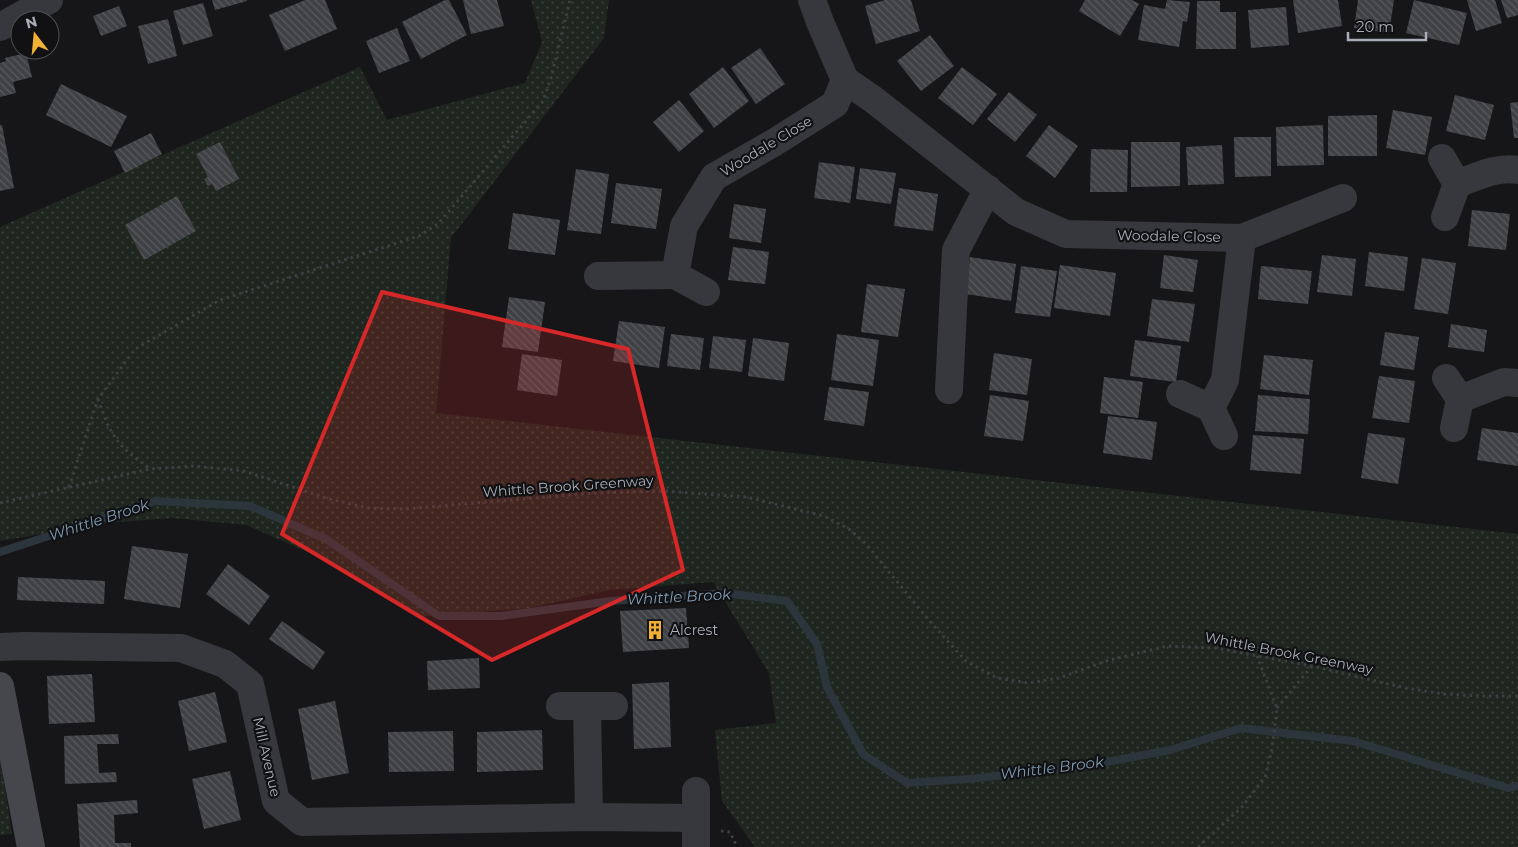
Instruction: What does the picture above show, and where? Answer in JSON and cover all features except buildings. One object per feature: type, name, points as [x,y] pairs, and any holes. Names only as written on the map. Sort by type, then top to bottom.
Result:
[{"type":"street","points":[[0,27],[49,0]]},
{"type":"street","points":[[812,0],[845,80]]},
{"type":"street","name":"Woodale Close","points":[[675,275],[684,226],[714,177],[775,142],[835,104],[845,80],[874,100],[1016,212],[1066,234],[1242,238],[1343,198]]},
{"type":"street","points":[[1442,158],[1457,184]]},
{"type":"street","points":[[1445,217],[1457,184],[1492,171],[1509,168],[1518,170]]},
{"type":"street","points":[[949,390],[956,250],[988,189]]},
{"type":"street","name":"Woodale Close","points":[[1211,408],[1225,380],[1242,238]]},
{"type":"street","points":[[598,276],[675,275],[706,292]]},
{"type":"street","points":[[1454,428],[1453,389],[1504,382],[1518,383]]},
{"type":"street","points":[[1180,394],[1211,408],[1224,436]]},
{"type":"street","name":"Mill Avenue","points":[[0,647],[181,648],[225,664],[250,684],[276,801],[302,822],[589,817],[696,818]]},
{"type":"street","points":[[0,686],[31,847]]},
{"type":"street","points":[[560,706],[614,706]]},
{"type":"street","points":[[587,706],[589,817]]},
{"type":"street","points":[[696,791],[696,846]]},
{"type":"path","points":[[69,487],[98,398],[135,349],[220,300],[419,236],[438,224],[543,101],[551,78],[570,0]]},
{"type":"path","points":[[98,398],[115,439],[128,453],[150,469]]},
{"type":"path","name":"Whittle Brook Greenway","points":[[0,503],[150,469],[194,466],[244,471],[329,499],[367,508],[405,509],[610,492],[664,491],[746,497],[824,516],[849,529],[866,544],[932,624],[966,661],[997,678],[1029,683],[1059,678],[1106,661],[1167,646],[1215,648],[1312,666],[1406,688],[1443,694],[1518,696]]},
{"type":"path","points":[[1198,847],[1242,807],[1266,777],[1278,708],[1257,656]]},
{"type":"path","points":[[1278,708],[1312,666]]},
{"type":"highlighted area","points":[[382,292],[628,349],[683,570],[492,660],[282,534]]},
{"type":"shaded area","points":[[531,0],[609,0],[604,38],[451,238],[436,413],[1518,534],[1518,847],[755,847],[722,801],[715,730],[776,723],[769,673],[713,582],[609,590],[530,608],[416,617],[328,561],[246,525],[172,518],[107,523],[0,541],[0,227],[360,67],[387,120],[525,83],[542,42]]},
{"type":"shaded area","points":[[0,757],[12,834],[0,835]]},
{"type":"waterway","name":"Whittle Brook","points":[[0,552],[155,501],[250,506],[326,539],[439,616],[501,616],[611,601],[725,593],[787,601],[817,644],[827,687],[863,754],[907,783],[968,779],[1081,767],[1170,750],[1241,728],[1353,741],[1508,788],[1518,786]]},
{"type":"place","name":"Alcrest","points":[[655,630]]}]
